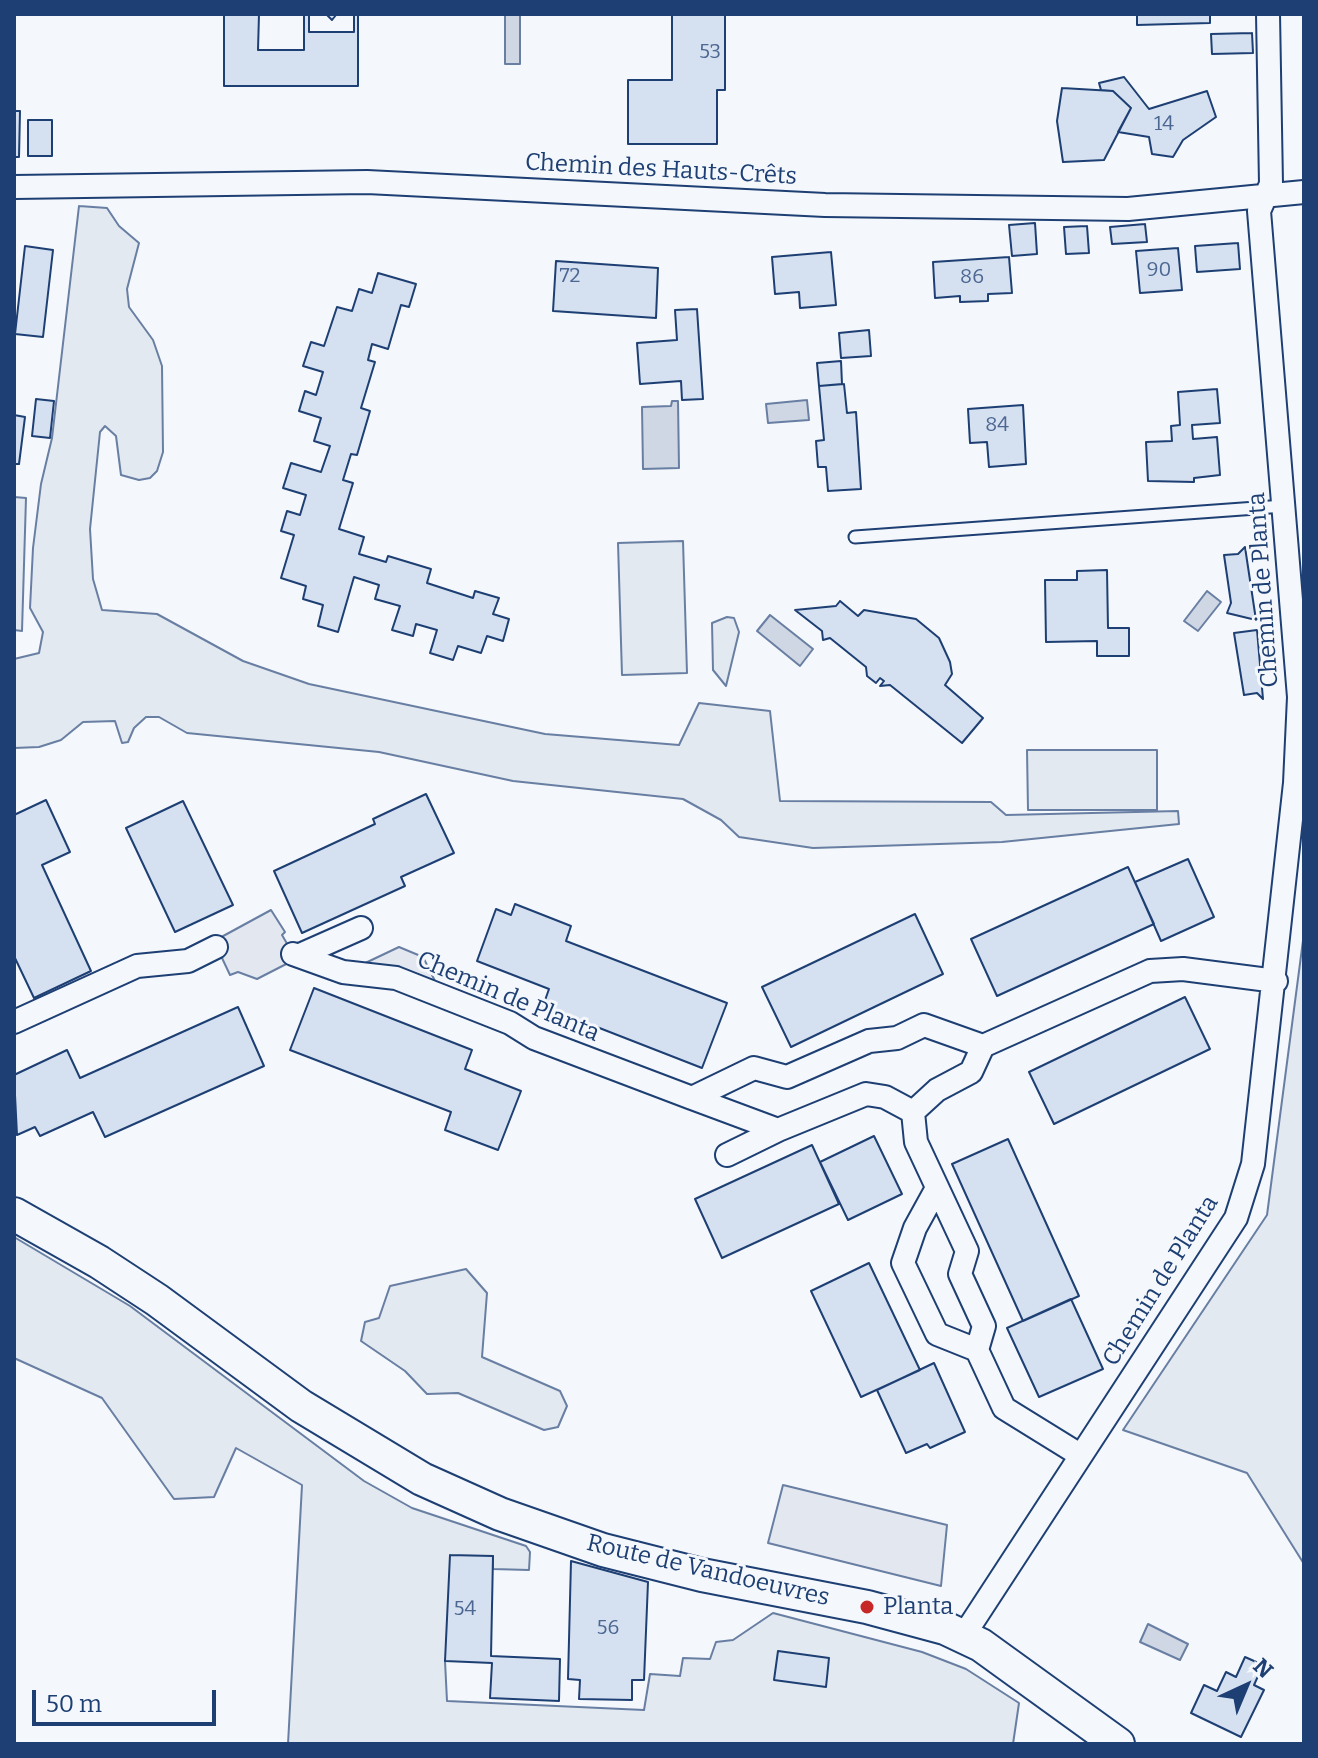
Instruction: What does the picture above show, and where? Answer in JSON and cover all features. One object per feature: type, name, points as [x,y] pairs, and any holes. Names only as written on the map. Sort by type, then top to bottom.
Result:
[{"type":"main road","name":"Route de Vandoeuvres","points":[[14,1214],[151,1296],[341,1433],[458,1496],[603,1550],[702,1575],[867,1607],[964,1635],[1118,1744]]},
{"type":"street","name":"Chemin de Planta","points":[[964,1635],[1236,1218],[1253,1164],[1276,981],[1301,697],[1259,211],[1271,184],[1268,14]]},
{"type":"street","name":"Chemin des Hauts-Crêts","points":[[14,187],[367,182],[825,205],[1128,209],[1304,192]]},
{"type":"street","name":"Chemin de Planta","points":[[361,928],[296,955],[343,972],[396,978],[510,1023],[534,1038],[778,1130]]},
{"type":"street","points":[[14,1022],[137,966],[188,961],[216,947]]},
{"type":"street","points":[[913,1112],[937,1090],[971,1072],[983,1046],[1150,971],[1183,969],[1276,981]]},
{"type":"street","points":[[692,1098],[754,1068],[787,1077],[869,1041],[897,1038],[924,1025],[983,1046]]},
{"type":"street","points":[[727,1155],[866,1094],[885,1097],[913,1112]]},
{"type":"street","points":[[913,1112],[916,1142],[967,1251],[960,1274],[984,1326],[977,1350],[1004,1408],[1080,1455]]},
{"type":"street","points":[[937,1188],[915,1228],[903,1263],[937,1334],[977,1350]]},
{"type":"lane","points":[[855,537],[1284,506]]},
{"type":"shaded area","points":[[505,14],[520,14],[520,64],[505,64]]},
{"type":"shaded area","points":[[79,206],[107,208],[119,226],[139,243],[127,289],[129,307],[153,340],[162,366],[163,452],[157,471],[150,478],[139,480],[121,475],[116,436],[105,426],[100,432],[90,529],[93,579],[102,610],[157,614],[243,661],[309,684],[545,734],[679,745],[699,703],[770,711],[780,801],[991,802],[1006,815],[1178,811],[1179,824],[1002,842],[813,848],[739,837],[721,820],[683,799],[513,781],[379,752],[187,733],[159,717],[146,717],[134,728],[128,742],[122,743],[115,721],[83,722],[61,740],[39,747],[14,748],[14,659],[39,653],[43,632],[30,608],[33,548],[41,484],[52,438]]},
{"type":"shaded area","points":[[807,400],[809,420],[768,423],[766,404]]},
{"type":"shaded area","points":[[672,401],[678,401],[679,468],[643,469],[642,407],[671,406]]},
{"type":"shaded area","points":[[14,497],[26,498],[22,631],[14,630]]},
{"type":"shaded area","points":[[683,541],[687,673],[622,675],[618,543]]},
{"type":"shaded area","points":[[1207,591],[1221,602],[1198,631],[1184,621]]},
{"type":"shaded area","points":[[770,615],[813,649],[800,666],[757,631]]},
{"type":"shaded area","points":[[727,617],[734,618],[739,632],[726,686],[713,670],[712,623]]},
{"type":"shaded area","points":[[1027,750],[1157,750],[1157,810],[1028,810]]},
{"type":"shaded area","points":[[271,910],[285,932],[282,935],[296,959],[257,979],[238,972],[230,975],[214,941]]},
{"type":"shaded area","points":[[1304,933],[1304,1564],[1247,1473],[1123,1430],[1267,1215]]},
{"type":"shaded area","points":[[399,947],[423,957],[436,983],[359,966]]},
{"type":"shaded area","points":[[14,1237],[130,1306],[364,1481],[412,1508],[526,1546],[530,1552],[529,1570],[493,1569],[493,1556],[445,1661],[447,1701],[644,1710],[650,1674],[680,1676],[683,1658],[710,1659],[716,1642],[733,1640],[773,1613],[922,1652],[966,1669],[1019,1703],[1013,1744],[288,1744],[302,1485],[236,1448],[214,1497],[174,1499],[102,1398],[14,1358]]},
{"type":"shaded area","points":[[466,1269],[487,1293],[482,1357],[560,1391],[567,1406],[558,1427],[544,1430],[458,1393],[427,1394],[405,1371],[361,1341],[365,1322],[379,1318],[390,1286]]},
{"type":"shaded area","points":[[783,1485],[947,1525],[941,1586],[768,1543]]},
{"type":"shaded area","points":[[1148,1624],[1188,1644],[1180,1660],[1140,1642]]},
{"type":"building","points":[[224,14],[259,14],[258,50],[304,50],[304,14],[358,14],[358,86],[224,86]],"holes":[[[309,15],[327,15],[332,20],[336,15],[354,15],[354,32],[309,32]]]},
{"type":"building","points":[[658,14],[725,14],[725,90],[717,90],[717,144],[628,144],[628,80],[672,80],[672,15]]},
{"type":"building","points":[[1137,14],[1210,14],[1210,23],[1137,25]]},
{"type":"building","points":[[1252,33],[1253,53],[1212,54],[1211,34]]},
{"type":"building","points":[[1124,77],[1149,109],[1207,91],[1216,117],[1183,140],[1173,157],[1152,154],[1149,137],[1118,132],[1131,108],[1113,91],[1101,90],[1099,83]]},
{"type":"building","points":[[1062,88],[1113,91],[1131,108],[1104,160],[1063,162],[1057,121]]},
{"type":"building","points":[[14,111],[20,111],[19,157],[14,157]]},
{"type":"building","points":[[28,120],[52,120],[52,156],[28,156]]},
{"type":"building","points":[[1035,223],[1037,254],[1012,256],[1009,225]]},
{"type":"building","points":[[1145,224],[1147,242],[1112,244],[1110,227]]},
{"type":"building","points":[[1087,226],[1089,253],[1066,254],[1064,227]]},
{"type":"building","points":[[1238,243],[1240,269],[1197,272],[1195,246]]},
{"type":"building","points":[[25,246],[53,250],[43,337],[15,334]]},
{"type":"building","points":[[1178,248],[1182,290],[1140,293],[1136,251]]},
{"type":"building","points":[[831,252],[836,305],[800,308],[799,292],[775,294],[772,257]]},
{"type":"building","points":[[1009,257],[1012,293],[988,294],[988,301],[960,302],[960,296],[935,298],[933,262]]},
{"type":"building","points":[[556,261],[658,268],[656,318],[553,311]]},
{"type":"building","points":[[378,273],[416,284],[409,307],[401,305],[388,349],[372,344],[368,360],[375,362],[361,408],[370,411],[357,455],[351,454],[343,480],[353,483],[339,529],[364,537],[359,554],[386,562],[388,556],[431,569],[427,583],[473,598],[475,591],[499,598],[493,614],[509,619],[503,641],[487,636],[481,653],[458,646],[453,660],[430,653],[437,630],[416,624],[413,636],[392,630],[400,606],[375,599],[379,585],[354,577],[338,632],[318,626],[323,605],[303,599],[306,586],[281,578],[294,535],[281,531],[287,511],[300,515],[306,495],[283,488],[291,463],[321,472],[330,446],[314,441],[321,418],[299,411],[305,391],[316,395],[323,372],[303,366],[311,342],[324,346],[337,307],[352,311],[359,289],[372,293]]},
{"type":"building","points":[[697,309],[703,399],[682,400],[681,381],[640,384],[637,343],[677,340],[675,310]]},
{"type":"building","points":[[869,330],[871,356],[841,358],[839,333]]},
{"type":"building","points":[[841,361],[842,384],[819,386],[817,363]]},
{"type":"building","points":[[844,384],[847,413],[856,412],[861,489],[828,491],[826,467],[818,467],[816,441],[824,440],[819,386]]},
{"type":"building","points":[[1217,389],[1220,423],[1192,425],[1193,439],[1217,437],[1220,475],[1194,478],[1194,482],[1148,481],[1146,442],[1172,441],[1171,426],[1180,425],[1178,392]]},
{"type":"building","points":[[36,399],[54,401],[50,438],[32,436]]},
{"type":"building","points":[[1023,405],[1026,464],[989,467],[987,442],[970,443],[968,409]]},
{"type":"building","points":[[14,415],[25,417],[19,464],[14,464]]},
{"type":"building","points":[[1245,547],[1256,620],[1227,613],[1231,603],[1224,555],[1238,554]]},
{"type":"building","points":[[1107,570],[1108,628],[1129,628],[1129,656],[1097,656],[1097,641],[1046,642],[1045,580],[1077,580],[1077,571]]},
{"type":"building","points":[[840,601],[858,616],[864,610],[916,619],[939,638],[952,674],[945,685],[983,718],[962,743],[890,685],[880,686],[884,681],[880,678],[876,683],[867,676],[866,667],[830,638],[823,640],[822,631],[795,610],[836,606]]},
{"type":"building","points":[[1257,630],[1263,699],[1257,693],[1244,695],[1234,633]]},
{"type":"building","points":[[426,794],[454,853],[401,877],[405,886],[302,933],[274,871],[375,824],[373,819]]},
{"type":"building","points":[[46,800],[70,852],[42,865],[91,971],[34,998],[14,956],[14,815]]},
{"type":"building","points":[[183,801],[233,905],[175,932],[126,828]]},
{"type":"building","points":[[1188,859],[1214,917],[1161,941],[1135,882]]},
{"type":"building","points":[[1128,867],[1154,924],[997,996],[971,939]]},
{"type":"building","points":[[515,904],[571,926],[566,941],[727,1003],[702,1068],[543,1006],[549,989],[477,961],[496,909],[511,915]]},
{"type":"building","points":[[915,914],[943,974],[791,1047],[762,987]]},
{"type":"building","points":[[314,988],[472,1050],[465,1069],[521,1091],[498,1150],[445,1130],[451,1112],[290,1050]]},
{"type":"building","points":[[1185,997],[1210,1049],[1054,1124],[1029,1072]]},
{"type":"building","points":[[238,1007],[264,1066],[105,1137],[93,1112],[40,1136],[35,1127],[17,1135],[14,1075],[67,1050],[80,1078]]},
{"type":"building","points":[[874,1136],[902,1194],[848,1220],[820,1162]]},
{"type":"building","points":[[1008,1139],[1079,1296],[1023,1321],[952,1164]]},
{"type":"building","points":[[812,1145],[839,1204],[722,1258],[695,1199]]},
{"type":"building","points":[[869,1263],[920,1370],[861,1397],[811,1291]]},
{"type":"building","points":[[1071,1299],[1103,1369],[1039,1397],[1007,1328]]},
{"type":"building","points":[[934,1363],[965,1432],[930,1448],[927,1444],[906,1453],[877,1390]]},
{"type":"building","points":[[450,1555],[493,1556],[491,1656],[560,1659],[559,1701],[490,1698],[492,1663],[445,1661]]},
{"type":"building","points":[[571,1561],[648,1582],[644,1680],[632,1680],[632,1700],[579,1699],[580,1680],[568,1679]]},
{"type":"building","points":[[778,1651],[829,1658],[826,1687],[774,1680]]},
{"type":"building","points":[[1245,1657],[1263,1665],[1254,1685],[1264,1690],[1241,1737],[1191,1713],[1204,1685],[1217,1691],[1226,1672],[1236,1677]]},
{"type":"place","name":"Planta","points":[[867,1607]]}]
